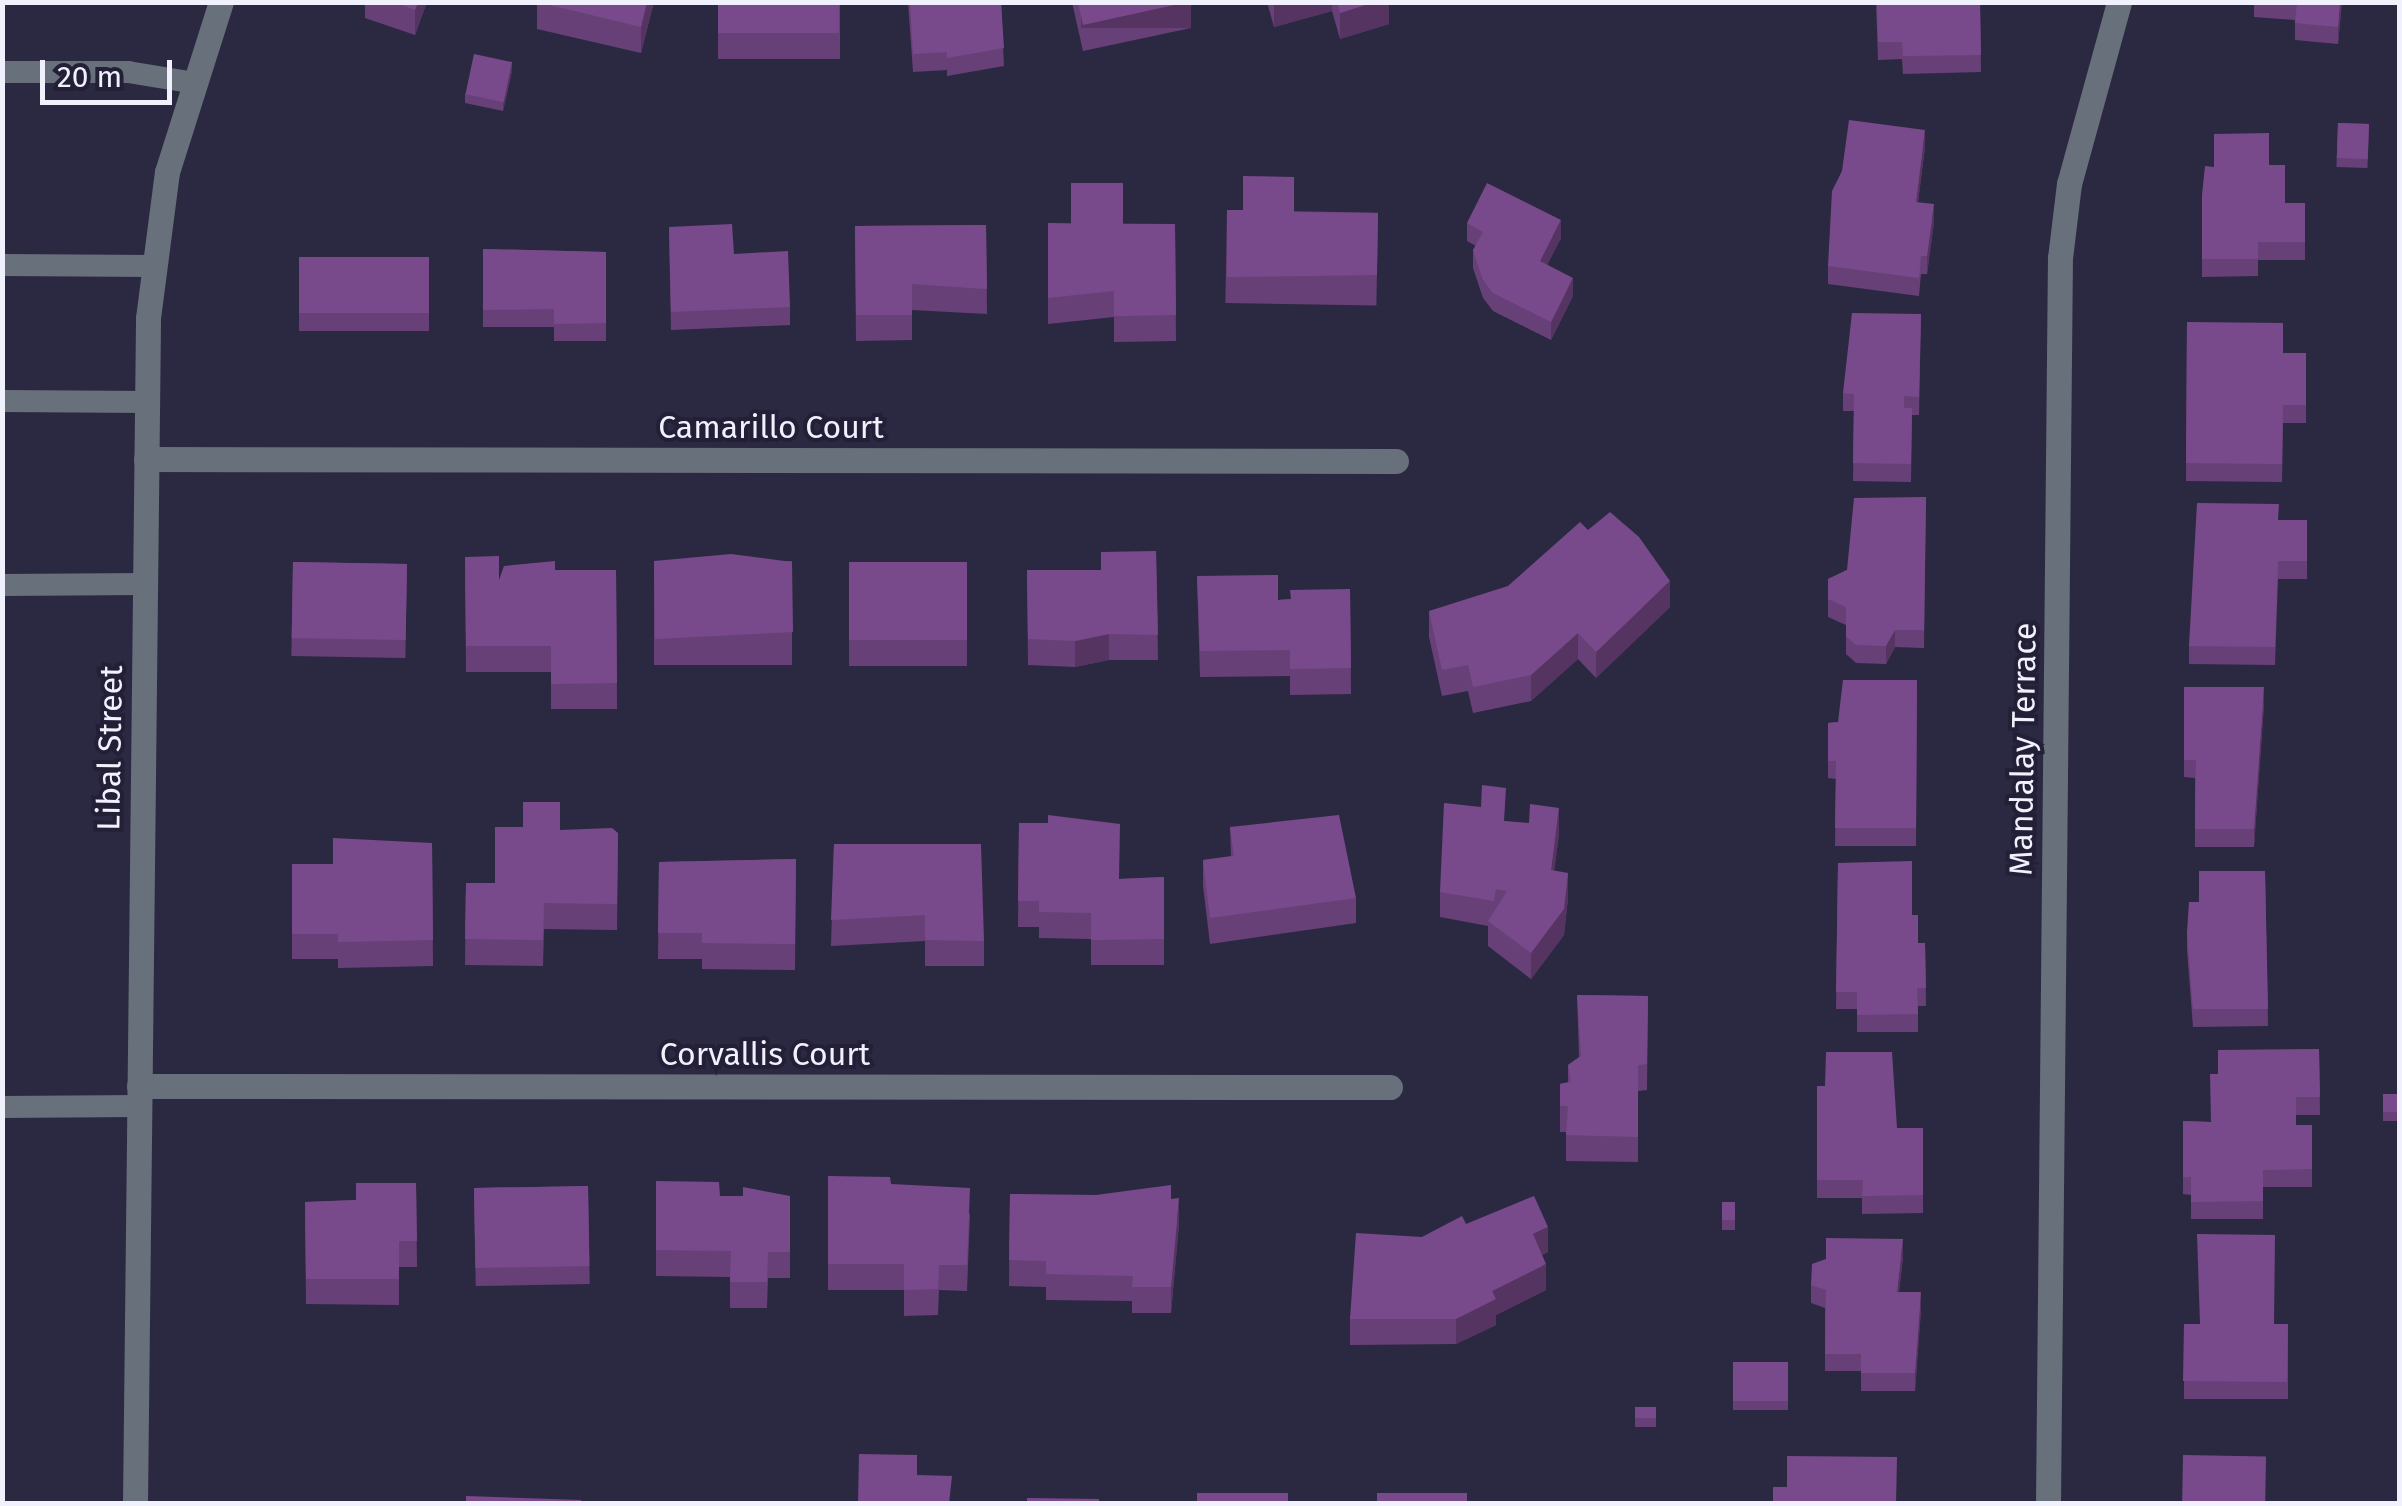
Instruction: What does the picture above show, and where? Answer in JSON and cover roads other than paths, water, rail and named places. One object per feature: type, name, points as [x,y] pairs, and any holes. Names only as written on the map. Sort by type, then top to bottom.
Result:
[{"type":"street","name":"Libal Street","points":[[134,1504],[144,584],[152,266],[167,172],[221,2]]},
{"type":"street","name":"Mandalay Terrace","points":[[2048,1504],[2060,258],[2070,184],[2119,2]]},
{"type":"street","name":"Camarillo Court","points":[[146,459],[1396,460]]},
{"type":"street","name":"Corvallis Court","points":[[139,1096],[1390,1087]]},
{"type":"lane","points":[[2,72],[128,72],[195,84]]},
{"type":"lane","points":[[2,266],[152,266]]},
{"type":"lane","points":[[2,401],[147,402]]},
{"type":"lane","points":[[2,585],[144,584]]},
{"type":"lane","points":[[2,1107],[139,1096]]}]
